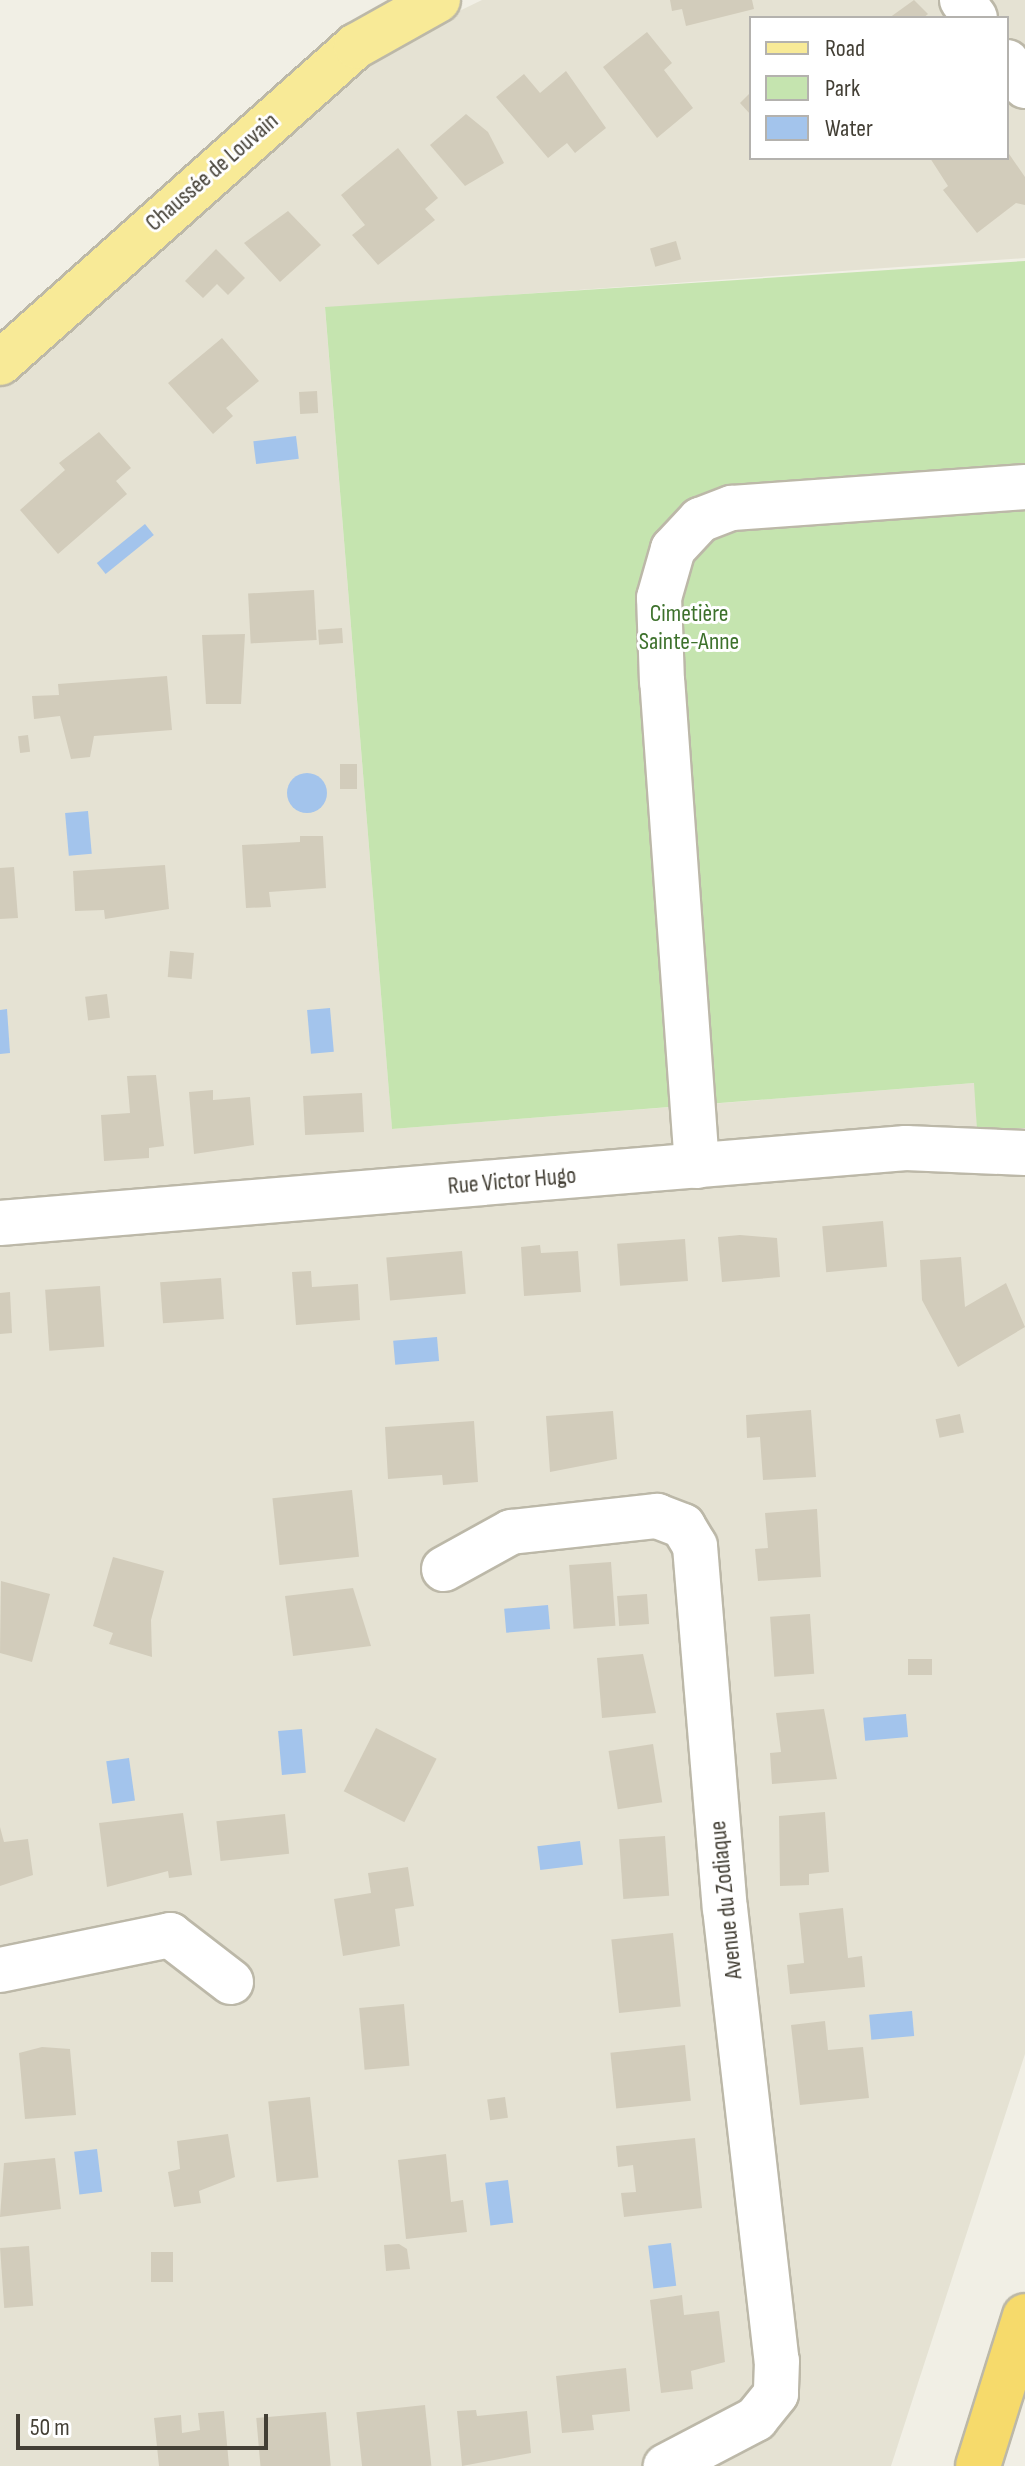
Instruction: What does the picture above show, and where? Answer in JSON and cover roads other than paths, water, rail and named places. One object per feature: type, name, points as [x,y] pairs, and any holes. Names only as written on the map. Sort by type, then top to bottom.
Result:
[{"type":"highway","points":[[978,2466],[1025,2316]]},
{"type":"main road","name":"Chaussée de Louvain","points":[[0,363],[356,46],[438,0]]},
{"type":"street","points":[[1009,65],[1025,86]]},
{"type":"street","points":[[697,1166],[662,682],[659,598],[673,549],[700,520],[732,508],[1025,487]]},
{"type":"street","name":"Rue Victor Hugo","points":[[0,1223],[906,1148],[1025,1153]]},
{"type":"street","name":"Avenue du Zodiaque","points":[[444,1569],[511,1532],[657,1516],[683,1526],[695,1546],[725,1908],[777,2361],[776,2394],[756,2419],[666,2466]]},
{"type":"street","points":[[0,1970],[170,1935],[231,1982]]},
{"type":"water","points":[[296,436],[299,459],[256,464],[253,441]]},
{"type":"water","points":[[145,524],[154,535],[106,574],[97,563]]},
{"type":"water","points":[[307,773],[321,779],[327,793],[321,807],[307,813],[293,807],[287,793],[293,779]]},
{"type":"water","points":[[88,811],[92,854],[69,856],[65,813]]},
{"type":"water","points":[[330,1008],[334,1052],[311,1054],[307,1010]]},
{"type":"water","points":[[7,1009],[10,1053],[0,1054],[0,1010]]},
{"type":"water","points":[[437,1337],[439,1361],[395,1365],[393,1341]]},
{"type":"water","points":[[548,1605],[550,1629],[506,1633],[504,1609]]},
{"type":"water","points":[[906,1714],[908,1737],[865,1741],[863,1718]]},
{"type":"water","points":[[302,1729],[306,1773],[282,1775],[278,1731]]},
{"type":"water","points":[[129,1758],[135,1801],[112,1804],[106,1761]]},
{"type":"water","points":[[580,1841],[583,1865],[540,1870],[537,1846]]},
{"type":"water","points":[[912,2011],[914,2036],[871,2040],[869,2015]]},
{"type":"water","points":[[97,2149],[102,2192],[79,2194],[74,2152]]},
{"type":"water","points":[[508,2180],[513,2223],[490,2225],[485,2183]]},
{"type":"water","points":[[671,2243],[676,2286],[653,2288],[648,2246]]},
{"type":"park label","name":"Cimetière Sainte-Anne","points":[[689,628]]}]
